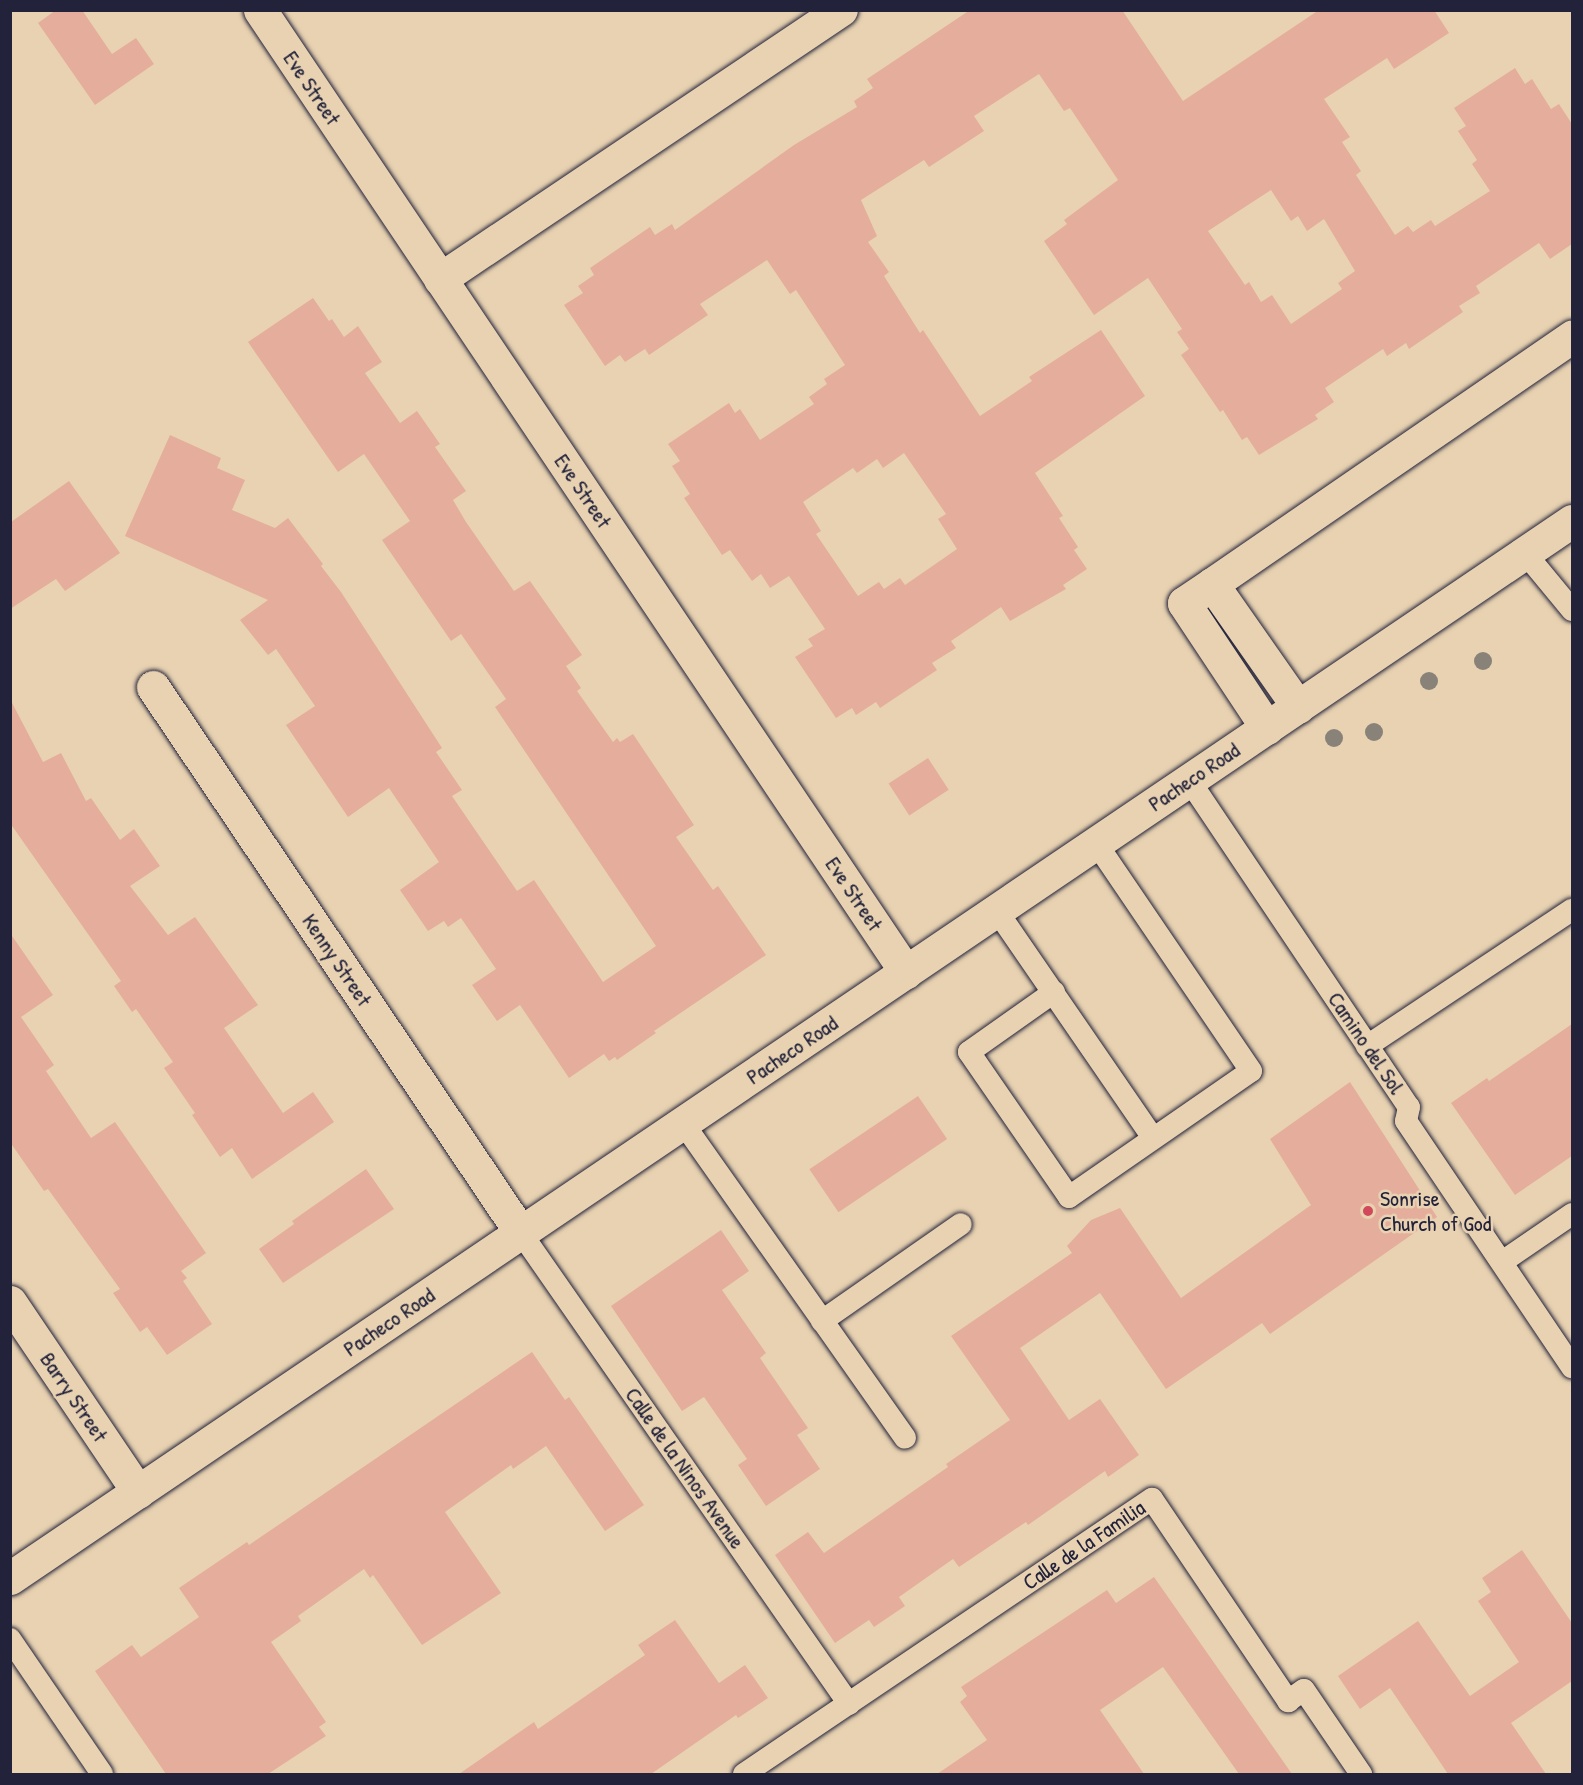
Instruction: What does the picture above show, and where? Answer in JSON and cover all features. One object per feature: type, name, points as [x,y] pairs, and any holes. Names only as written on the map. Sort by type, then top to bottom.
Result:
[{"type":"street","name":"Eve Street","points":[[260,10],[906,972]]},
{"type":"street","points":[[440,279],[841,10]]},
{"type":"street","points":[[1267,728],[1184,603],[1572,337]]},
{"type":"street","name":"Pacheco Road","points":[[10,1578],[1572,521]]},
{"type":"street","points":[[1212,584],[1298,707]]},
{"type":"street","name":"Kenny Street","points":[[153,687],[521,1233]]},
{"type":"street","name":"Barry Street","points":[[10,1302],[138,1492]]},
{"type":"lane","points":[[1525,553],[1572,610]]},
{"type":"lane","name":"Camino del Sol","points":[[1189,780],[1409,1107],[1407,1121],[1572,1367]]},
{"type":"lane","points":[[1059,999],[969,1052],[1069,1197],[1251,1071],[1096,843]]},
{"type":"lane","points":[[997,910],[1153,1138]]},
{"type":"lane","points":[[1367,1046],[1572,910]]},
{"type":"lane","points":[[683,1123],[905,1438]]},
{"type":"lane","points":[[1502,1262],[1572,1214]]},
{"type":"lane","points":[[822,1321],[961,1224]]},
{"type":"lane","name":"Calle de la Ninos Avenue","points":[[521,1233],[849,1704]]},
{"type":"lane","name":"Calle de la Familia","points":[[744,1774],[1152,1498],[1288,1701],[1304,1690],[1361,1774]]},
{"type":"lane","points":[[10,1639],[102,1774]]},
{"type":"building","points":[[56,10],[82,10],[112,54],[136,38],[154,64],[95,105],[38,23]]},
{"type":"building","points":[[970,10],[1122,10],[1183,101],[1319,10],[1434,10],[1449,33],[1394,69],[1387,58],[1324,99],[1350,137],[1342,142],[1361,171],[1356,175],[1395,235],[1408,226],[1413,232],[1431,220],[1435,226],[1490,191],[1472,164],[1477,160],[1458,131],[1466,126],[1454,108],[1515,68],[1525,84],[1532,79],[1551,109],[1559,104],[1572,124],[1572,244],[1550,259],[1539,243],[1476,286],[1480,293],[1459,306],[1463,312],[1409,349],[1406,343],[1387,356],[1383,349],[1325,388],[1334,402],[1315,415],[1318,419],[1259,455],[1247,437],[1242,440],[1223,410],[1220,412],[1181,355],[1189,349],[1177,332],[1182,329],[1148,278],[1094,315],[1044,241],[1067,224],[1064,220],[1118,180],[1070,108],[1064,111],[1039,74],[974,116],[984,131],[929,167],[924,160],[861,200],[877,236],[868,242],[889,272],[884,276],[920,333],[923,330],[980,416],[1032,381],[1029,377],[1101,330],[1145,396],[1035,473],[1063,516],[1059,518],[1078,547],[1074,550],[1087,569],[1063,585],[1066,589],[1010,621],[1001,607],[951,641],[956,648],[932,663],[937,670],[880,708],[876,702],[856,715],[852,708],[836,718],[795,657],[813,646],[808,639],[825,629],[789,576],[770,588],[761,574],[752,581],[730,550],[722,555],[684,498],[690,494],[672,466],[680,461],[668,444],[729,403],[735,413],[740,409],[760,440],[814,404],[809,397],[827,384],[824,379],[845,365],[796,290],[790,294],[767,260],[700,304],[708,315],[649,355],[645,349],[625,362],[620,355],[605,366],[564,305],[583,293],[578,286],[594,275],[590,268],[650,227],[655,235],[672,224],[675,230],[794,145],[857,107],[854,101],[873,88],[867,79]],"holes":[[[1271,190],[1291,221],[1298,216],[1307,231],[1324,219],[1355,271],[1338,283],[1342,289],[1291,324],[1272,295],[1261,302],[1249,282],[1245,285],[1208,231]],[[904,453],[946,514],[938,519],[957,549],[905,585],[900,578],[884,589],[879,582],[858,596],[816,534],[821,531],[803,502],[853,468],[857,473],[877,459],[883,468]]]},
{"type":"building","points":[[313,298],[329,321],[332,319],[344,337],[358,326],[382,362],[365,373],[400,423],[417,411],[440,444],[435,447],[466,491],[453,500],[466,522],[514,591],[530,581],[582,655],[566,666],[581,688],[577,691],[613,742],[617,738],[620,742],[633,734],[694,825],[676,837],[713,890],[718,886],[766,955],[654,1031],[656,1033],[617,1060],[615,1057],[609,1061],[604,1054],[569,1078],[520,1005],[497,1021],[472,985],[496,969],[461,918],[448,927],[444,921],[428,931],[400,890],[439,862],[389,788],[348,817],[286,725],[315,706],[276,649],[268,655],[240,620],[268,600],[125,536],[170,435],[221,458],[217,468],[245,480],[232,510],[275,528],[288,518],[323,564],[321,566],[341,592],[442,748],[436,752],[462,790],[452,796],[517,891],[534,880],[603,982],[656,946],[495,707],[506,699],[461,634],[451,641],[382,540],[410,521],[364,454],[338,472],[248,342]]},
{"type":"building","points":[[69,481],[120,553],[65,591],[56,579],[10,609],[11,522]]},
{"type":"building","points":[[10,699],[43,762],[61,753],[86,801],[91,798],[120,840],[134,829],[160,866],[130,886],[168,935],[195,917],[258,1005],[224,1028],[283,1113],[313,1092],[334,1122],[252,1179],[232,1148],[220,1157],[192,1115],[195,1113],[164,1068],[173,1062],[136,1009],[132,1012],[114,986],[121,981],[10,823]]},
{"type":"building","points":[[928,758],[949,790],[909,815],[889,784]]},
{"type":"building","points":[[10,933],[53,995],[21,1017],[54,1065],[46,1071],[91,1138],[115,1122],[206,1253],[181,1271],[187,1278],[183,1281],[212,1324],[167,1355],[147,1327],[140,1332],[113,1293],[120,1289],[48,1189],[44,1191],[10,1142]]},
{"type":"building","points":[[1572,1024],[1572,1156],[1515,1195],[1451,1103],[1487,1078],[1489,1081]]},
{"type":"building","points":[[1350,1082],[1437,1217],[1270,1334],[1262,1323],[1166,1389],[1100,1293],[1020,1348],[1069,1420],[1100,1399],[1139,1455],[1108,1477],[1105,1471],[1028,1525],[1026,1522],[959,1567],[953,1559],[899,1597],[905,1606],[874,1627],[869,1620],[835,1643],[775,1555],[808,1532],[824,1553],[948,1467],[946,1464],[1010,1420],[951,1336],[1072,1253],[1067,1246],[1091,1220],[1120,1208],[1181,1298],[1311,1205],[1270,1139]]},
{"type":"building","points":[[918,1096],[947,1139],[838,1212],[809,1169]]},
{"type":"building","points":[[366,1169],[394,1209],[283,1283],[259,1249],[294,1224],[292,1221]]},
{"type":"building","points":[[721,1230],[749,1271],[722,1290],[766,1353],[760,1358],[808,1428],[797,1435],[820,1469],[766,1506],[738,1465],[747,1459],[704,1397],[682,1411],[611,1306]]},
{"type":"building","points":[[532,1352],[565,1400],[569,1397],[644,1505],[605,1531],[546,1446],[513,1469],[511,1465],[445,1512],[501,1593],[422,1645],[373,1575],[370,1578],[364,1569],[298,1616],[301,1621],[271,1642],[326,1722],[319,1727],[326,1736],[268,1774],[166,1774],[95,1671],[132,1645],[141,1657],[199,1617],[179,1588],[247,1542],[249,1545]]},
{"type":"building","points":[[1522,1550],[1572,1623],[1572,1681],[1511,1723],[1546,1774],[1448,1774],[1390,1688],[1360,1709],[1338,1676],[1418,1621],[1470,1696],[1519,1662],[1478,1601],[1491,1592],[1482,1578]]},
{"type":"building","points":[[1154,1577],[1292,1774],[1239,1774],[1163,1667],[1100,1710],[1144,1774],[937,1774],[987,1740],[960,1702],[967,1696],[961,1687],[1107,1590],[1116,1603]]},
{"type":"building","points":[[675,1620],[719,1683],[745,1665],[768,1698],[738,1718],[736,1715],[651,1774],[459,1774],[534,1722],[538,1729],[645,1655],[638,1645]]},
{"type":"place","name":"Sonrise Church of God","points":[[1368,1211]]}]
